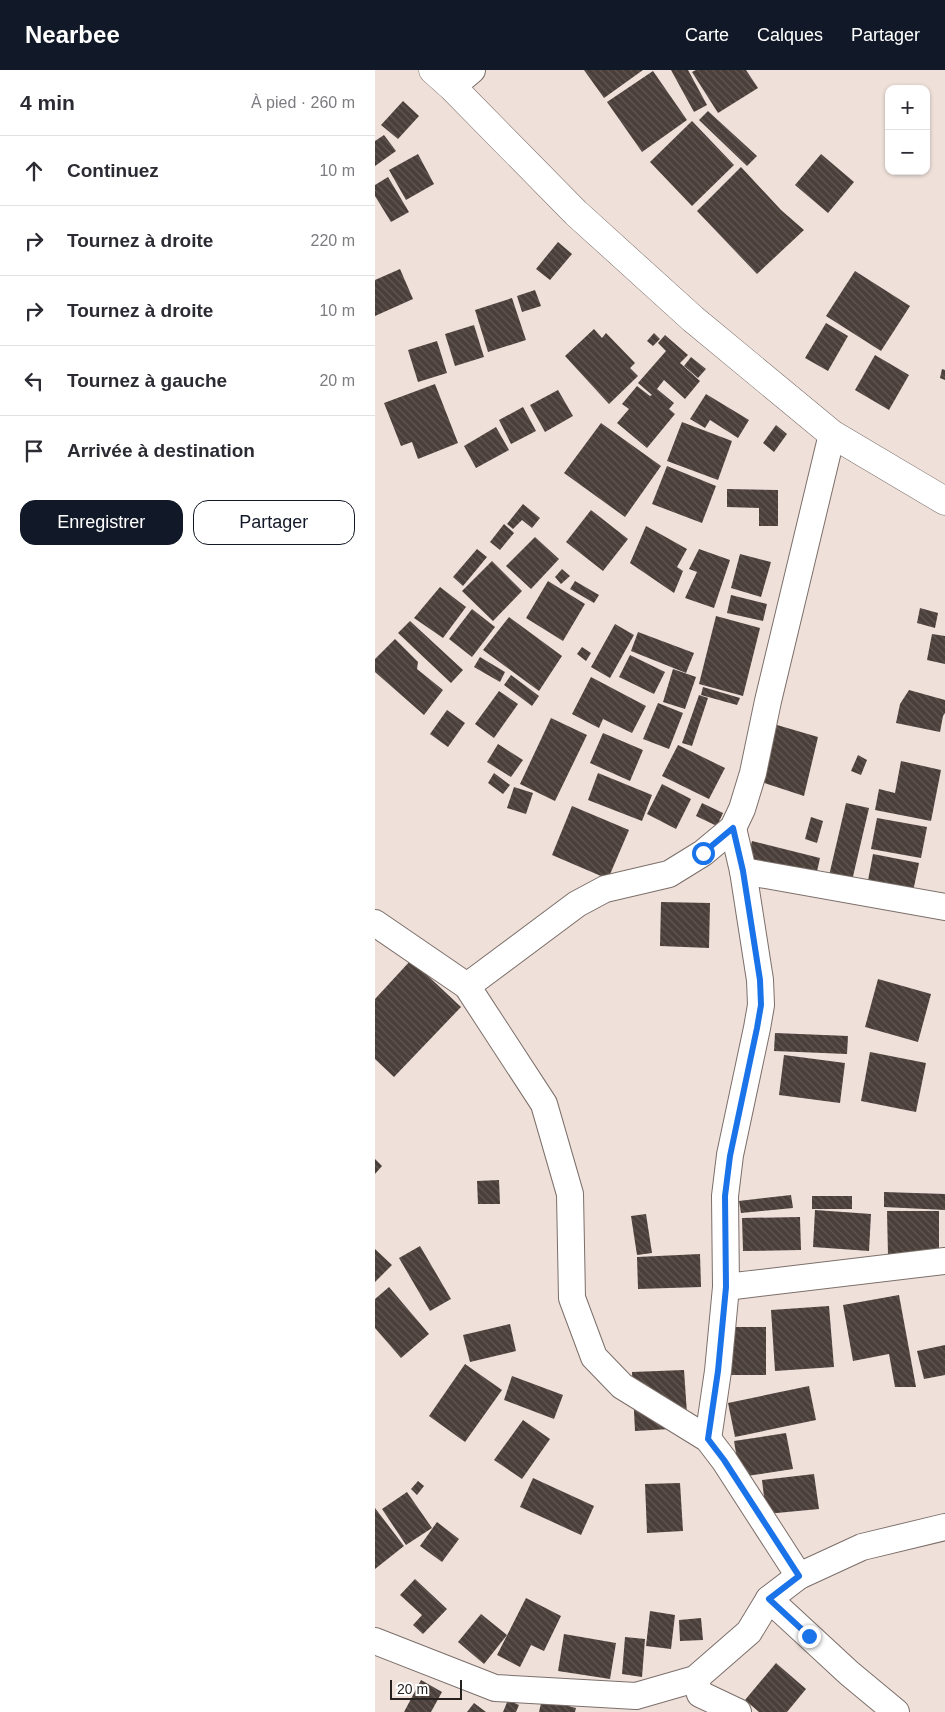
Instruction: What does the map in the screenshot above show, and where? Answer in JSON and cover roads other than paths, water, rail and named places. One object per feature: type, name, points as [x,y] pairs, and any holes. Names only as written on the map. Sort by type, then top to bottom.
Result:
[{"type":"street","points":[[452,76],[591,226],[693,319],[832,434],[945,501]]},
{"type":"street","points":[[467,986],[577,904],[605,889],[669,874],[703,853],[733,828],[742,809],[753,773],[768,701],[832,434]]},
{"type":"street","points":[[708,1439],[718,1371],[726,1287],[725,1196],[730,1156],[761,1005],[760,980],[743,871],[733,828]]},
{"type":"street","points":[[743,871],[945,907]]},
{"type":"street","points":[[375,923],[467,986],[544,1104],[570,1194],[572,1298],[594,1357],[622,1386],[708,1439],[724,1460],[799,1576]]},
{"type":"street","points":[[726,1287],[945,1262]]},
{"type":"street","points":[[375,1641],[495,1688],[636,1696],[695,1679],[749,1632],[769,1599],[799,1576],[862,1547],[945,1528]]},
{"type":"street","points":[[769,1599],[849,1673],[896,1712]]},
{"type":"street","points":[[695,1679],[700,1694],[738,1712]]}]
